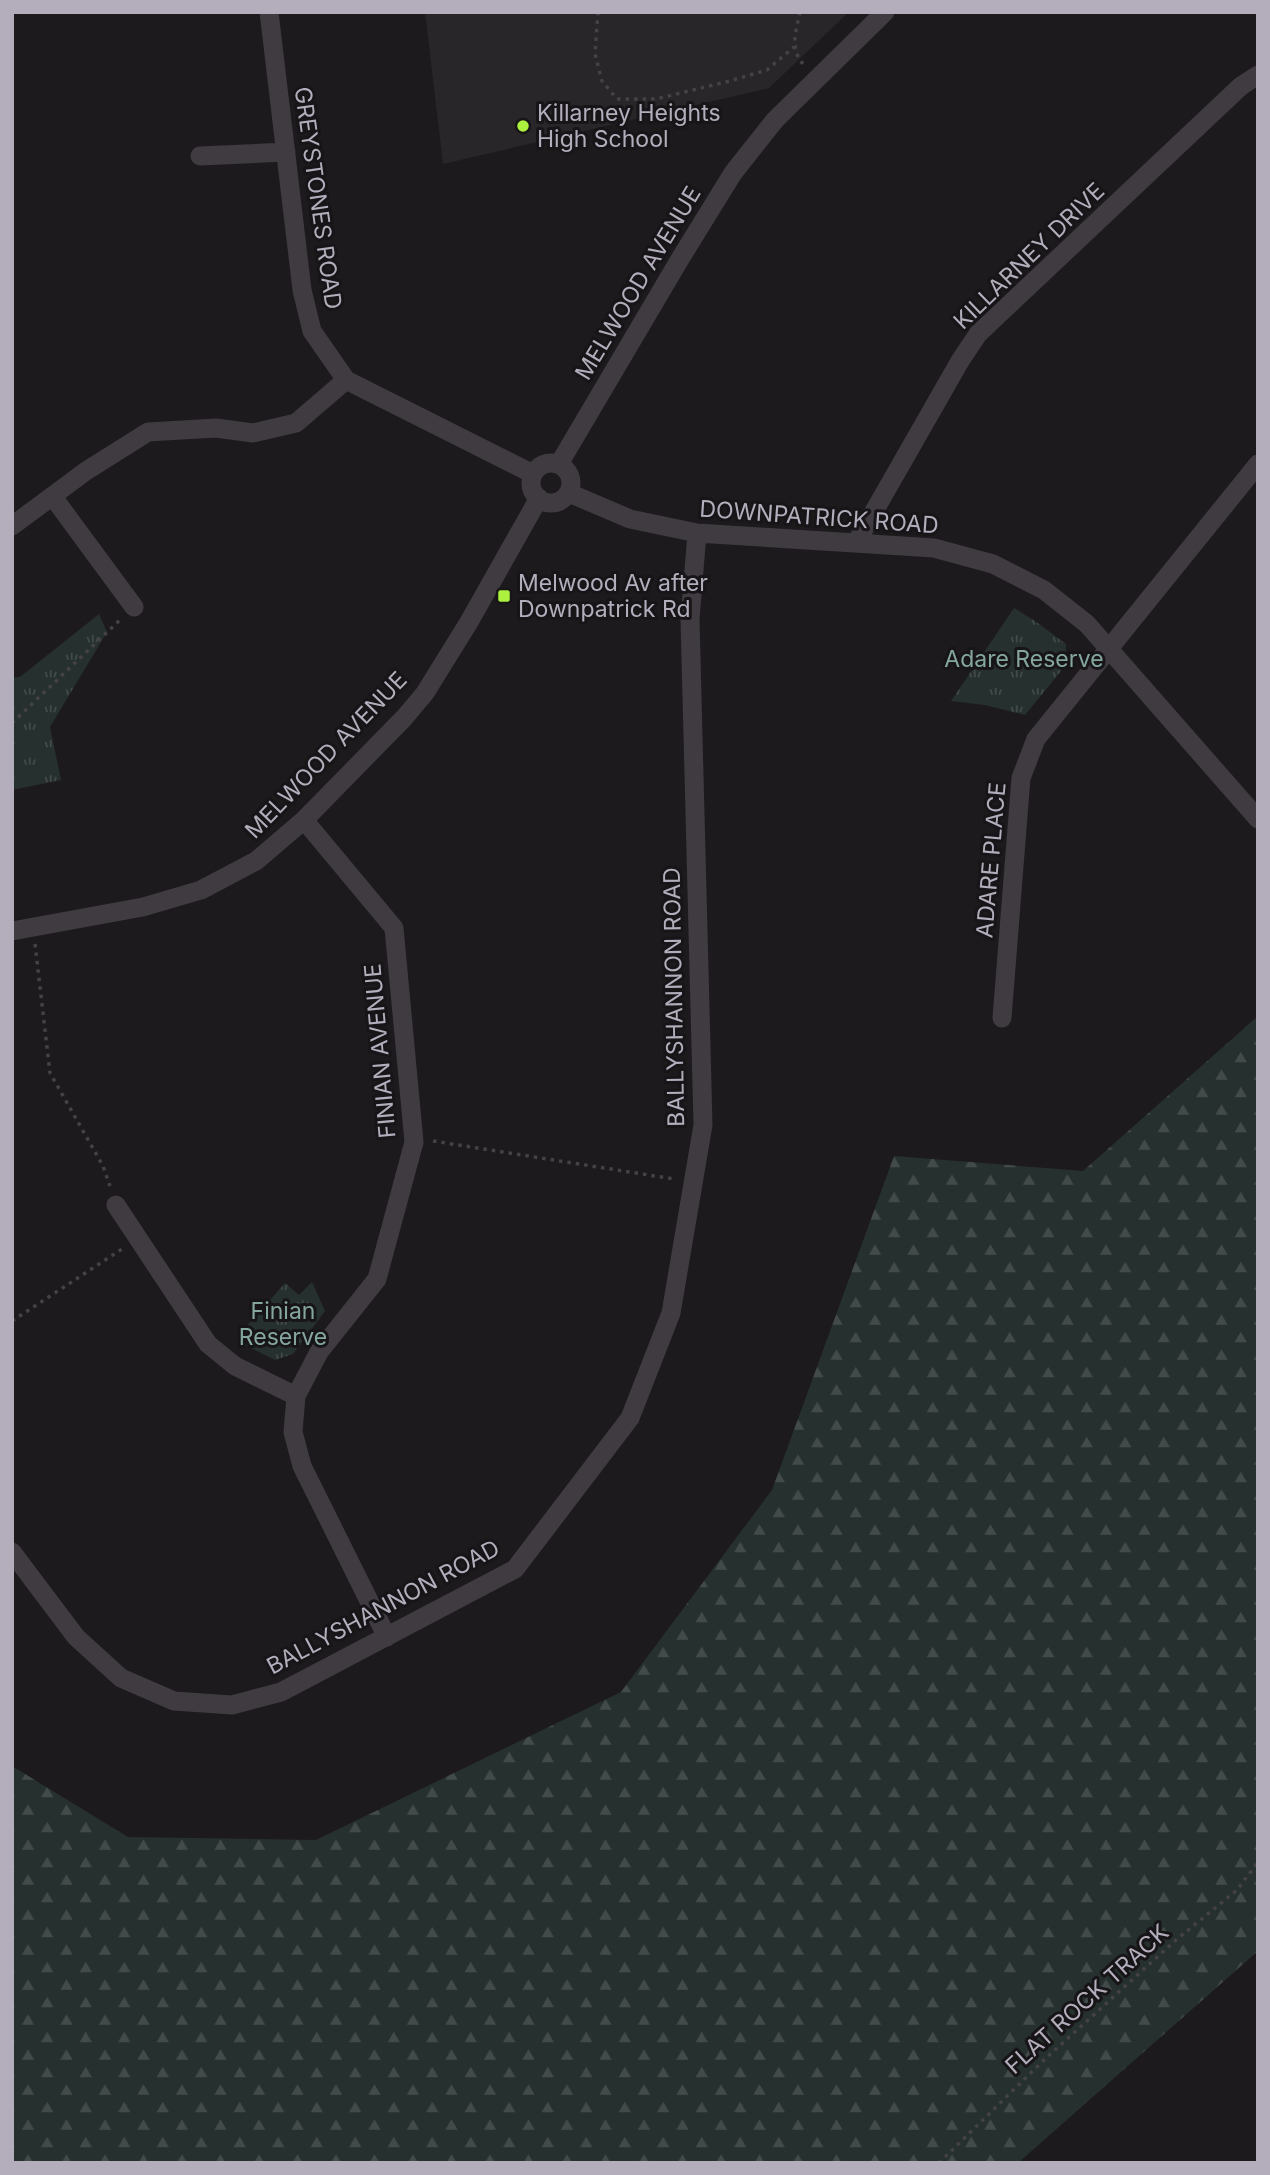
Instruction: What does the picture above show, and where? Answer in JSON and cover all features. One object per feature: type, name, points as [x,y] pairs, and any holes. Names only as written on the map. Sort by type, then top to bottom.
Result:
[{"type":"street","name":"GREYSTONES ROAD","points":[[270,12],[302,290],[313,331],[346,380],[533,474]]},
{"type":"street","name":"MELWOOD AVENUE","points":[[559,464],[733,173],[775,120],[885,12]]},
{"type":"street","name":"KILLARNEY DRIVE","points":[[856,543],[978,334],[1241,86],[1258,75]]},
{"type":"street","points":[[200,156],[286,152]]},
{"type":"street","points":[[12,526],[86,471],[148,432],[216,428],[253,433],[296,423],[346,380]]},
{"type":"street","points":[[547,463],[559,464],[569,473],[569,493],[558,502],[544,502],[532,487],[533,474],[547,463]]},
{"type":"street","name":"ADARE PLACE","points":[[1002,1018],[1021,778],[1036,739],[1258,464]]},
{"type":"street","name":"DOWNPATRICK ROAD","points":[[569,493],[630,519],[697,533],[934,548],[993,564],[1044,590],[1087,624],[1258,819]]},
{"type":"street","points":[[53,497],[134,607]]},
{"type":"street","name":"MELWOOD AVENUE","points":[[12,931],[144,907],[201,890],[256,861],[304,820],[404,718],[425,692],[469,622],[539,498]]},
{"type":"street","name":"BALLYSHANNON ROAD","points":[[12,1552],[76,1637],[121,1678],[174,1701],[232,1705],[281,1692],[515,1569],[630,1418],[671,1313],[703,1125],[690,619],[697,533]]},
{"type":"street","name":"FINIAN AVENUE","points":[[304,820],[394,928],[414,1142],[377,1279],[319,1352],[296,1396],[293,1432],[302,1466],[387,1637]]},
{"type":"street","points":[[116,1205],[208,1343],[235,1366],[296,1396]]},
{"type":"path","points":[[598,12],[595,54],[602,82],[617,99],[656,99],[767,70],[794,47]]},
{"type":"path","points":[[800,12],[794,47],[799,60],[805,66]]},
{"type":"path","points":[[12,723],[134,607]]},
{"type":"path","points":[[33,929],[50,1073],[103,1166],[116,1205]]},
{"type":"path","points":[[414,1142],[433,1141],[693,1184]]},
{"type":"path","points":[[12,1321],[139,1239]]},
{"type":"path","name":"FLAT ROCK TRACK","points":[[939,2163],[1044,2060],[1177,1940],[1237,1890],[1258,1862]]},
{"type":"shaded area","name":"Killarney Heights High School","points":[[425,12],[849,12],[769,88],[443,164]]},
{"type":"green space","name":"Adare Reserve","points":[[1014,608],[1066,644],[1066,665],[1025,715],[985,705],[951,701]]},
{"type":"green space","points":[[99,614],[107,632],[50,727],[61,780],[12,790],[12,678],[20,677]]},
{"type":"green space","points":[[1258,1016],[1258,1951],[1018,2163],[12,2163],[12,1766],[128,1837],[316,1840],[621,1692],[772,1490],[894,1156],[1083,1171]]},
{"type":"green space","name":"Finian Reserve","points":[[312,1282],[325,1311],[293,1354],[275,1360],[247,1346],[237,1337],[285,1283],[299,1295]]},
{"type":"place","name":"Killarney Heights High School","points":[[523,126]]},
{"type":"place","name":"Melwood Av after Downpatrick Rd","points":[[504,596]]}]
